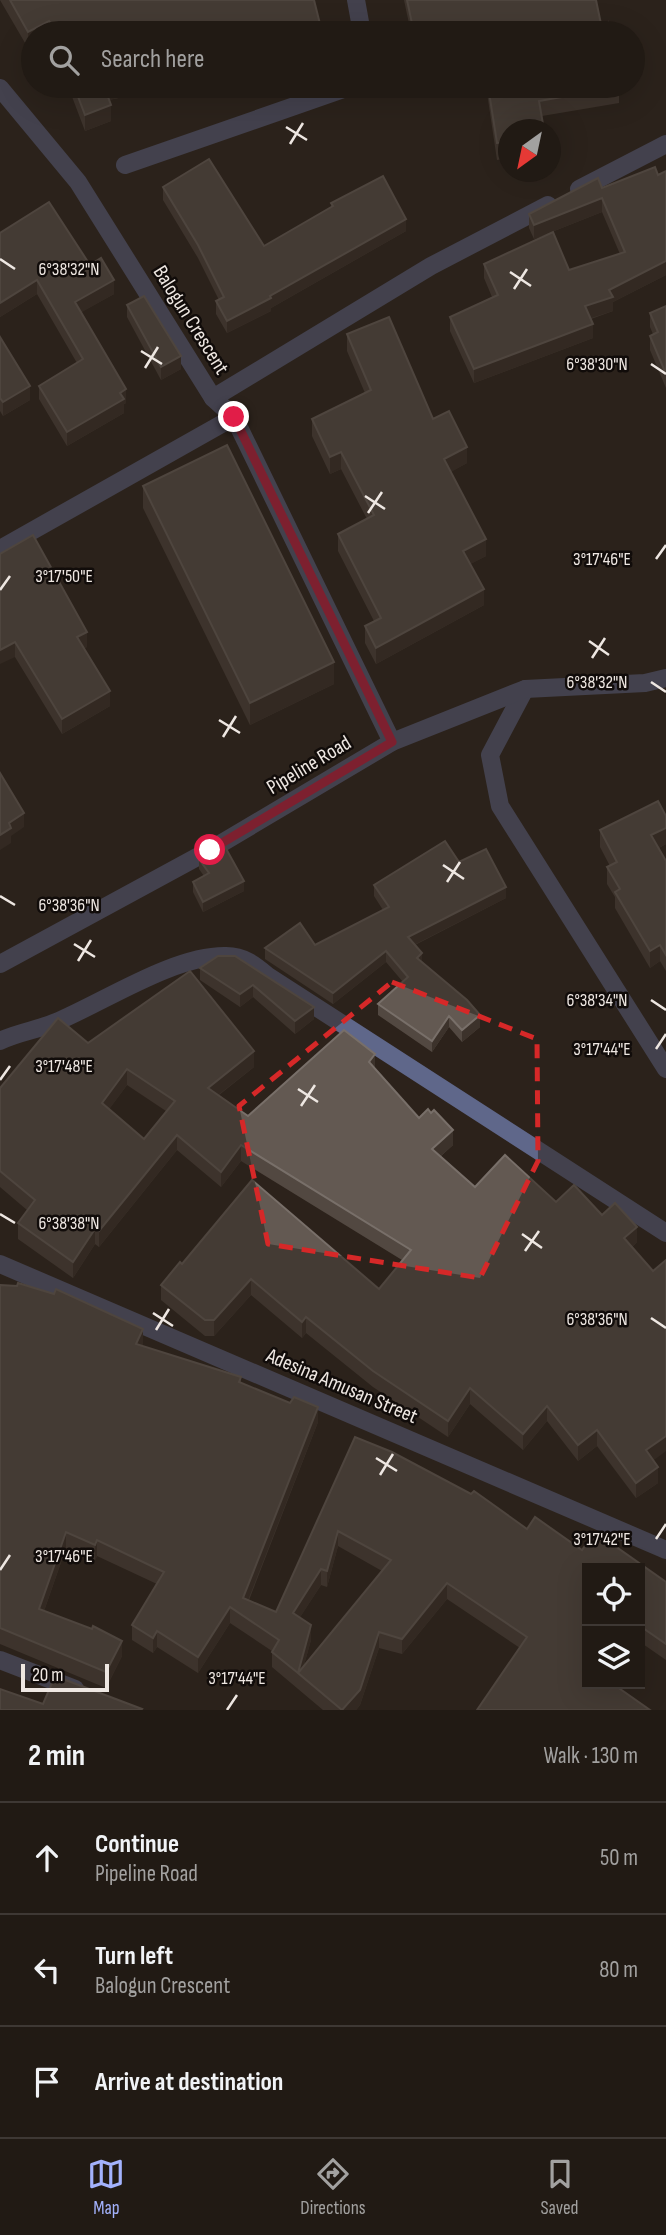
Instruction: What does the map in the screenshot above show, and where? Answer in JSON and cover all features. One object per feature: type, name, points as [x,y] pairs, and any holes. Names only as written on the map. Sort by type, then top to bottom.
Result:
[{"type":"street","points":[[356,0],[360,21]]},
{"type":"street","name":"Balogun Crescent","points":[[0,88],[78,182],[213,398],[234,417],[392,742]]},
{"type":"street","points":[[125,165],[318,98]]},
{"type":"street","points":[[213,398],[431,266],[666,144]]},
{"type":"street","points":[[0,550],[234,417]]},
{"type":"street","name":"Pipeline Road","points":[[0,964],[210,850],[392,742],[525,689],[645,683],[666,677]]},
{"type":"street","points":[[525,689],[490,755],[500,806],[666,1069]]},
{"type":"street","points":[[0,1041],[53,1023],[173,967],[225,956],[249,960],[268,976],[666,1233]]},
{"type":"street","name":"Adesina Amusan Street","points":[[0,1264],[666,1550]]},
{"type":"street","points":[[0,1660],[97,1696]]},
{"type":"highlighted area","points":[[392,982],[537,1039],[538,1161],[480,1278],[268,1244],[239,1106]]},
{"type":"building","points":[[10,0],[314,0],[319,21],[49,21],[22,21]]},
{"type":"building","points":[[407,0],[596,0],[600,21],[411,21]]},
{"type":"building","points":[[79,98],[108,98],[111,105],[85,115]]},
{"type":"building","points":[[490,98],[556,98],[539,101],[542,119],[498,119],[498,143]]},
{"type":"building","points":[[209,159],[264,246],[333,206],[331,203],[383,176],[406,219],[227,321],[216,301],[224,297],[198,245],[163,187]]},
{"type":"building","points":[[655,167],[658,175],[666,171],[666,261],[609,290],[613,297],[585,306],[593,324],[474,369],[450,317],[498,295],[484,264],[553,232],[569,270],[625,252],[602,198],[534,225],[529,214],[598,178],[602,188]]},
{"type":"building","points":[[49,202],[90,265],[101,258],[114,280],[75,302],[126,389],[120,393],[124,399],[67,432],[39,386],[83,359],[37,280],[0,303],[0,233]]},
{"type":"building","points":[[144,296],[181,356],[161,367],[127,305]]},
{"type":"building","points":[[666,306],[666,374],[650,336],[658,332],[650,313]]},
{"type":"building","points":[[389,317],[433,419],[449,411],[467,447],[444,459],[486,539],[463,551],[484,589],[376,648],[365,626],[381,618],[338,534],[374,515],[341,452],[330,457],[312,419],[371,390],[347,334]]},
{"type":"building","points":[[0,337],[30,386],[3,402],[0,398]]},
{"type":"building","points":[[227,445],[334,662],[250,703],[143,486]]},
{"type":"building","points":[[33,535],[87,632],[77,637],[110,691],[62,719],[15,642],[0,650],[0,554]]},
{"type":"building","points":[[0,773],[24,813],[9,823],[11,828],[0,835]]},
{"type":"building","points":[[658,801],[666,816],[666,828],[651,835],[666,861],[666,955],[660,945],[650,951],[615,892],[620,889],[607,867],[617,862],[600,830]]},
{"type":"building","points":[[445,841],[459,862],[486,849],[506,887],[408,937],[422,953],[417,958],[467,1000],[480,1015],[462,1030],[449,1016],[432,1041],[378,1004],[408,977],[386,951],[333,993],[265,948],[300,923],[315,945],[389,907],[374,885]]},
{"type":"building","points":[[224,845],[244,881],[203,902],[193,882],[209,873],[199,859]]},
{"type":"building","points":[[218,956],[235,956],[314,1007],[295,1021],[253,985],[240,994],[200,968]]},
{"type":"building","points":[[190,971],[254,1051],[208,1088],[248,1116],[344,1030],[375,1054],[369,1062],[419,1118],[428,1109],[431,1113],[434,1110],[453,1130],[432,1149],[475,1187],[505,1155],[556,1202],[574,1185],[602,1215],[615,1203],[637,1227],[624,1238],[653,1271],[666,1260],[666,1436],[646,1450],[658,1467],[636,1483],[597,1430],[578,1445],[547,1406],[523,1434],[470,1388],[448,1421],[373,1371],[306,1317],[302,1322],[251,1279],[214,1320],[205,1320],[161,1285],[180,1262],[182,1264],[252,1180],[379,1289],[411,1250],[241,1145],[221,1172],[177,1135],[99,1231],[95,1229],[73,1262],[18,1223],[35,1200],[0,1171],[0,1088],[58,1018],[88,1043]],"holes":[[[127,1069],[175,1101],[144,1139],[102,1103]]]},
{"type":"building","points":[[18,1283],[54,1294],[56,1289],[143,1329],[136,1344],[241,1377],[239,1382],[290,1403],[294,1397],[318,1407],[243,1598],[276,1612],[355,1437],[392,1452],[471,1494],[474,1491],[527,1529],[535,1517],[582,1550],[595,1532],[639,1563],[582,1563],[582,1689],[620,1689],[650,1710],[477,1710],[527,1637],[447,1583],[402,1639],[379,1632],[360,1690],[342,1710],[272,1652],[279,1640],[230,1607],[198,1657],[157,1631],[153,1638],[132,1625],[164,1572],[97,1540],[95,1545],[66,1532],[39,1609],[92,1629],[93,1626],[122,1641],[106,1672],[0,1628],[0,1285],[17,1286]],"holes":[[[338,1531],[391,1560],[298,1673],[311,1625],[293,1613],[321,1569],[327,1571]]]},
{"type":"building","points":[[645,1567],[666,1582],[666,1644],[645,1629]]},
{"type":"building","points":[[55,1676],[142,1709],[0,1710],[0,1689],[43,1704]]},
{"type":"route","points":[[210,850],[392,742],[234,417]]}]
